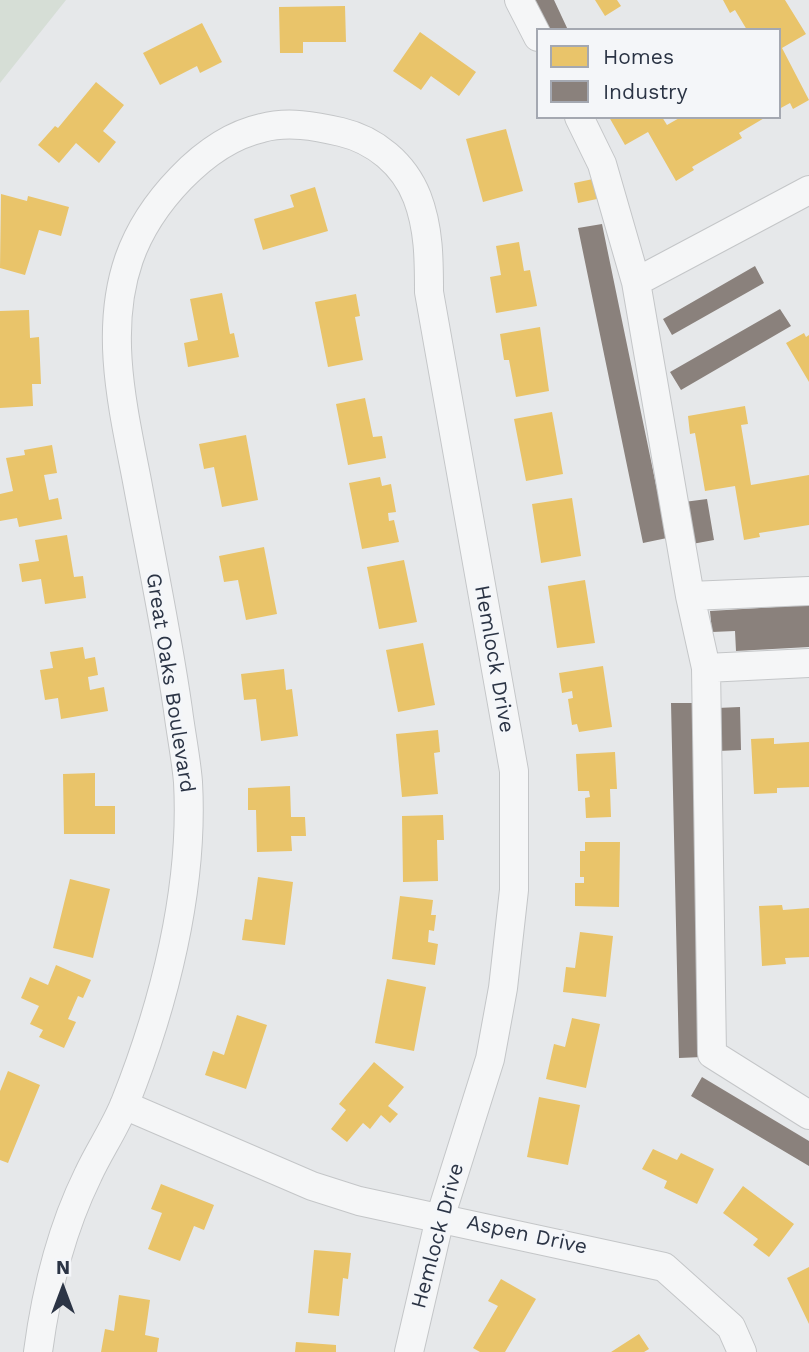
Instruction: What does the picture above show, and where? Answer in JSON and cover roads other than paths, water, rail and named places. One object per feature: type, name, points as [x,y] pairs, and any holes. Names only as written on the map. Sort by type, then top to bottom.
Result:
[{"type":"street","points":[[519,0],[536,33]]},
{"type":"street","points":[[580,119],[602,164],[636,282],[690,596],[706,668],[712,1054],[809,1115]]},
{"type":"street","name":"Hemlock Drive","points":[[213,150],[261,128],[309,125],[364,137],[391,158],[416,195],[429,241],[429,292],[514,771],[514,890],[503,988],[490,1059],[440,1218],[409,1352]]},
{"type":"street","name":"Great Oaks Boulevard","points":[[38,1352],[54,1267],[86,1178],[124,1105],[156,1006],[177,928],[187,841],[188,782],[174,687],[124,412],[117,353],[117,310],[129,260],[147,218],[177,181],[213,150]]},
{"type":"street","points":[[636,282],[809,190]]},
{"type":"street","points":[[690,596],[809,591]]},
{"type":"street","points":[[706,668],[809,663]]},
{"type":"street","name":"Aspen Drive","points":[[124,1105],[312,1186],[359,1201],[664,1267],[700,1296],[731,1327],[742,1352]]}]
